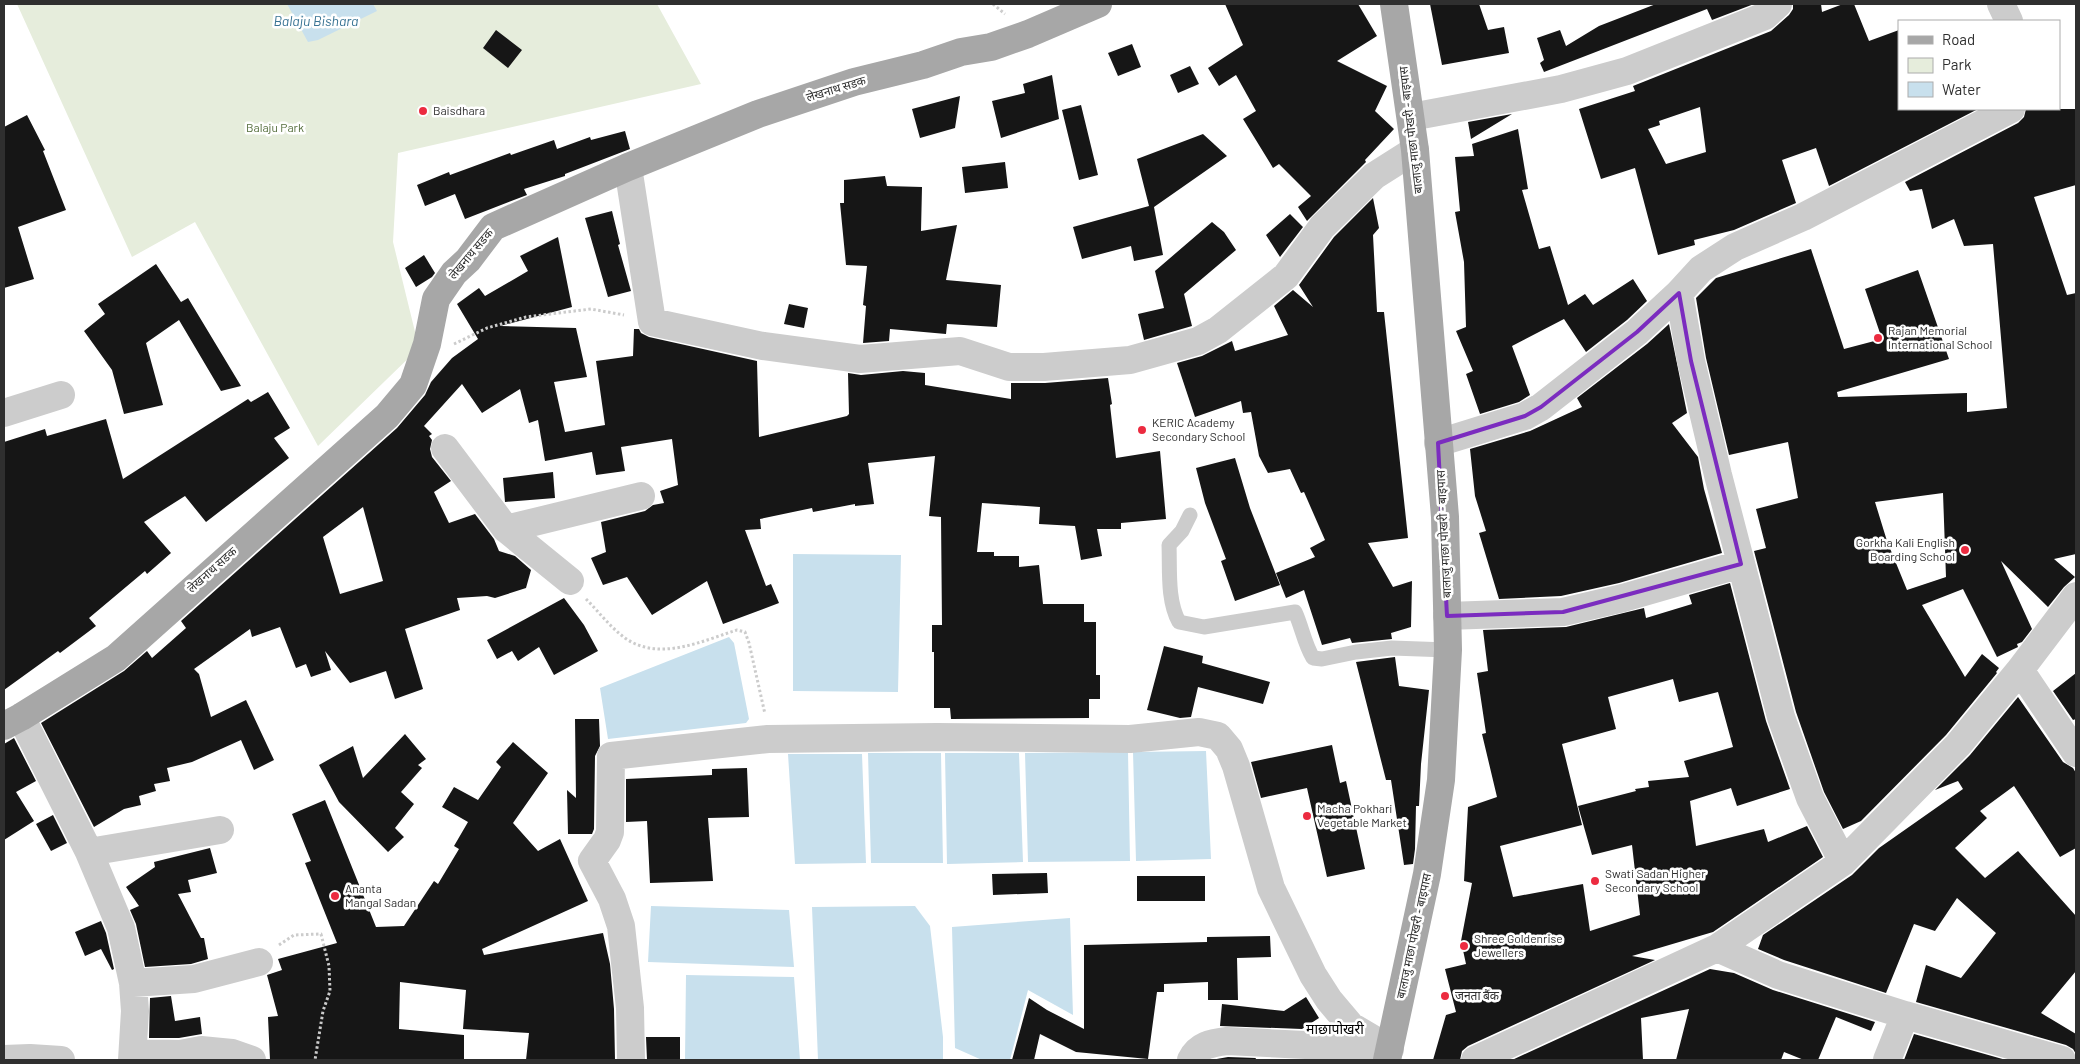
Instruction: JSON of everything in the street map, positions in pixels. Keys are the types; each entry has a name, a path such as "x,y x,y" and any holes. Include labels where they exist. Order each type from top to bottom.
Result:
{"main road":[{"name":"लेखनाथ सडक","path":"12,721 116,658 217,565 387,416 413,385 427,344 436,299 454,273 468,260 493,227 628,167 758,114 854,82 961,52 991,47 1028,34 1098,4"},
{"name":"बालाजु माछा पोखरी - बाइपास","path":"1389,1054 1427,874 1438,799 1446,718 1448,650 1445,517 1415,150 1394,4"}],"street":[{"path":"1411,117 1561,88 1627,71 1764,16 1778,4"},
{"path":"2001,4 2009,20"},
{"path":"1438,443 1524,416 1542,407 1636,332 1679,293 1701,269 1735,247 1803,217 2009,110"},
{"path":"628,167 652,320 669,326 763,346 860,359 960,351 1009,367 1044,367 1130,360 1198,340 1218,330 1286,276 1322,227 1374,176 1415,150"},
{"path":"1679,293 1691,361 1781,716 1810,798 1843,862"},
{"path":"4,412 61,395"},
{"path":"445,448 506,529 570,581"},
{"path":"506,529 641,496"},
{"path":"1448,616 1563,612 1623,598 1741,564"},
{"path":"1475,1060 1717,948 1843,862 1958,745 2020,670 2076,596"},
{"path":"2020,670 2076,753"},
{"path":"12,721 90,852 121,928 133,983 135,1011 132,1057 180,1054 201,1050 232,1054 252,1060"},
{"path":"631,1060 630,1008 621,926 612,900 592,861 608,840 610,832 611,756 768,739 937,737 1130,739 1199,732 1218,736 1229,749 1236,766 1271,888 1313,975 1329,1000 1351,1026 1389,1054"},
{"path":"90,852 220,830"},
{"path":"1717,948 1778,975 1905,1015 2062,1060"},
{"path":"133,983 194,979 259,962"},
{"path":"1887,1060 1905,1015"},
{"path":"1191,1060 1195,1050 1209,1043 1227,1041 1389,1054"},
{"path":"4,1060 30,1058 61,1060"}],"lane":[{"path":"1190,515 1182,531 1169,545 1171,591 1178,622 1204,627 1295,612 1302,627 1306,646 1313,658 1322,659 1356,652 1392,648 1448,650"}],"path":[{"path":"421,362 487,328 526,317 590,309 652,320"},
{"path":"570,581 606,621 626,638 641,646 654,649 678,649 737,630 744,632 749,643 768,730 768,739"},
{"path":"259,962 294,935 321,934 329,966 330,992 323,1010 315,1060"}],"highlighted area":[{"path":"1679,293 1691,361 1741,564 1563,612 1447,616 1438,443 1525,416 1541,407 1637,332"}],"green space":[{"name":"Balaju Park","path":"17,4 657,4 701,84 398,153 393,242 419,348 318,446 195,222 132,257"}],"water":[{"name":"Balaju Bishara","path":"287,4 373,4 377,11 318,40 308,42"},
{"path":"793,554 901,555 898,692 793,691"},
{"path":"729,637 734,643 749,719 746,723 608,739 600,688"},
{"path":"1206,751 1211,859 1136,861 1133,752"},
{"path":"1128,752 1130,861 1028,862 1025,753"},
{"path":"868,753 941,753 943,863 871,863"},
{"path":"945,753 1019,753 1023,862 947,864"},
{"path":"788,754 862,754 866,863 795,864"},
{"path":"651,906 789,910 794,967 648,962"},
{"path":"915,906 930,926 943,1037 943,1060 818,1060 812,907"},
{"path":"1070,918 1073,1015 1028,990 1010,1060 982,1060 955,1048 952,927"},
{"path":"686,975 794,977 800,1060 685,1060"}],"building":[{"path":"1225,4 1358,4 1377,36 1337,61 1387,86 1375,111 1394,129 1365,160 1366,162 1307,221 1298,207 1311,196 1279,164 1273,168 1243,119 1256,111 1236,75 1219,86 1208,68 1243,45"},
{"path":"1430,4 1479,4 1488,30 1504,27 1509,53 1442,65"},
{"path":"1656,4 1754,4 1712,20 1707,9 1544,72 1540,63 1544,60 1537,38 1560,30 1566,46 1599,26"},
{"path":"1793,4 1821,4 1822,12 1843,4 1854,4 1869,41 1898,30 1898,110 1976,110 1829,186 1816,148 1782,160 1796,203 1734,230 1694,240 1695,245 1658,255 1635,168 1601,179 1579,109 1635,91 1633,86 1771,31 1793,9","holes":["1700,107 1706,152 1666,164 1648,129 1660,125 1659,121"]},
{"path":"496,30 522,50 508,68 483,48"},
{"path":"1132,44 1141,67 1118,76 1108,53"},
{"path":"1190,66 1199,84 1178,93 1170,75"},
{"path":"1052,75 1059,119 1001,138 992,101 1025,93 1023,84"},
{"path":"960,96 955,128 920,138 912,109"},
{"path":"1081,105 1098,175 1079,180 1062,110"},
{"path":"2076,109 2076,185 2034,197 2067,295 2076,293 2076,554 2054,559 2075,577 2048,607 2001,561 2032,629 2022,642 2017,644 2018,647 1997,657 1963,589 1922,605 1965,677 1982,654 1999,668 1997,673 1946,735 1861,821 1843,829 1824,792 1796,712 1754,551 1766,548 1756,509 1798,498 1788,442 1729,455 1706,358 1696,298 1716,278 1811,249 1844,349 1882,339 1865,289 1918,270 1949,359 1837,392 1838,397 1967,393 1967,412 2007,408 1993,244 1964,246 1954,219 1932,229 1922,189 1910,191 1905,182 2018,123 2024,117 2026,110","holes":["1943,493 1946,577 1907,590 1887,541 1875,502"]},
{"path":"1512,114 1471,139 1468,122"},
{"path":"27,115 45,150 43,151 66,210 18,227 34,279 4,288 4,127"},
{"path":"1518,129 1528,189 1522,190 1539,249 1550,246 1568,305 1585,294 1593,305 1633,279 1647,301 1627,320 1586,352 1564,319 1512,346 1530,395 1519,402 1480,414 1466,374 1473,371 1456,331 1466,327 1464,262 1455,212 1460,211 1455,157 1474,156 1472,144"},
{"path":"625,131 630,149 565,174 565,176 524,189 527,195 465,219 455,194 425,206 417,185 449,172 450,175 510,153 511,155 554,140 557,149 590,137 591,140"},
{"path":"1203,134 1227,156 1154,207 1163,255 1134,261 1131,246 1082,259 1073,227 1149,206 1137,159"},
{"path":"1005,162 1008,188 965,193 962,167"},
{"path":"885,176 887,186 922,187 921,231 957,225 946,280 1001,285 997,327 947,324 946,334 890,329 889,341 863,343 866,306 863,305 867,266 846,265 840,203 844,203 844,180"},
{"path":"1373,198 1379,228 1373,235 1377,312 1384,312 1408,538 1368,543 1393,587 1412,581 1411,627 1391,633 1392,639 1352,643 1350,638 1322,645 1304,590 1286,598 1276,573 1315,557 1310,548 1325,540 1304,492 1301,493 1290,469 1268,473 1259,456 1251,412 1243,413 1241,401 1195,417 1177,363 1202,356 1232,341 1235,351 1288,335 1274,306 1293,290 1313,307 1299,285 1334,237"},
{"path":"612,211 620,244 618,245 631,291 608,297 585,218"},
{"path":"1290,214 1303,227 1280,257 1266,235"},
{"path":"1212,222 1224,232 1236,250 1184,294 1192,326 1144,340 1138,314 1164,308 1155,271"},
{"path":"558,237 572,307 500,326 576,328 587,377 554,382 565,432 605,425 596,361 633,356 634,329 639,329 641,333 649,337 757,361 759,437 847,416 849,414 848,373 861,375 903,371 925,373 925,385 1011,399 1011,383 1045,383 1108,378 1116,458 1160,451 1166,519 1121,523 1121,529 1097,529 1102,556 1081,560 1075,526 1039,524 1040,507 982,503 977,552 994,552 994,556 1019,556 1019,567 1039,565 1043,604 1084,604 1084,622 1096,622 1096,675 1100,675 1100,699 1089,699 1089,718 951,719 950,708 934,708 932,625 942,625 941,517 929,516 935,456 868,463 874,504 855,506 855,504 813,512 812,508 760,519 761,529 745,530 766,586 771,584 779,603 723,624 707,581 652,615 627,577 603,585 591,558 606,552 601,522 645,511 653,505 664,503 660,491 678,485 672,439 621,447 625,471 596,475 592,452 545,461 538,420 529,423 520,389 482,413 462,384 424,426 432,434 429,436 432,440 430,449 432,457 451,481 434,492 449,523 475,514 494,539 499,551 515,556 531,570 526,588 495,598 487,596 457,598 460,610 405,629 423,689 395,699 386,671 350,683 325,651 331,670 311,677 306,664 296,668 280,627 252,637 250,629 194,669 199,674 211,717 246,700 274,760 254,770 241,740 192,762 167,768 170,781 154,784 156,791 139,796 141,805 124,809 94,827 41,723 124,671 147,651 152,658 186,628 181,621 397,428 425,395 431,382 452,358 478,339 457,304 479,288 485,296 528,271 520,256","holes":["363,507 383,581 340,594 323,537"]},
{"path":"424,255 435,273 416,287 405,268"},
{"path":"156,264 181,302 188,298 241,386 221,391 179,320 146,343 163,405 124,414 112,370 84,331 105,314 98,304"},
{"path":"789,304 808,308 804,328 784,324"},
{"path":"1669,324 1687,413 1672,423 1698,457 1704,489 1722,553 1619,583 1561,596 1499,599 1479,533 1486,531 1475,496 1470,449 1530,431 1582,407 1577,398 1647,344"},
{"path":"268,392 290,428 274,438 289,458 206,522 185,496 144,522 171,553 147,574 145,571 89,618 96,626 60,653 58,651 4,690 4,442 45,429 47,436 106,419 123,479 248,399 251,402"},
{"path":"1235,458 1250,508 1280,585 1235,601 1221,561 1226,559 1205,503 1196,468"},
{"path":"553,472 555,498 505,502 503,478"},
{"path":"1730,583 1766,721 1790,789 1737,806 1731,788 1690,801 1696,846 1764,829 1768,842 1807,826 1823,857 1713,932 1632,956 1655,960 1468,1046 1462,1051 1460,1060 1433,1060 1446,1015 1456,1012 1445,969 1466,964 1461,941 1472,883 1464,881 1468,807 1497,797 1482,734 1486,733 1477,673 1488,671 1483,630 1566,627 1644,608 1646,618 1692,604 1689,595","holes":["1673,679 1679,702 1718,692 1733,747 1684,761 1689,777 1648,781 1649,787 1635,789 1636,791 1578,806 1592,855 1632,845 1640,915 1590,931 1583,884 1513,897 1500,846 1582,825 1562,744 1616,729 1608,697"]},
{"path":"564,598 584,625 598,651 554,675 539,647 518,661 512,651 497,659 487,640"},
{"path":"1164,646 1203,656 1202,663 1270,682 1263,704 1198,687 1191,717 1180,718 1147,710"},
{"path":"1395,657 1399,686 1429,690 1421,764 1419,806 1416,806 1413,864 1404,865 1391,780 1386,780 1356,662"},
{"path":"2076,673 2076,719 2073,720 2053,691"},
{"path":"2018,697 2063,762 2073,768 2076,773 2076,848 2060,857 2014,786 1980,811 1987,818 1955,848 1985,878 2018,851 2076,916 2076,971 2041,1013 2076,1034 2076,1054 2073,1049 2066,1045 1916,1002 1926,965 1961,978 1996,933 1957,898 1935,931 1914,924 1886,993 1784,960 1758,949 1763,935 1852,875 1879,848 1963,789 1958,781 1935,790 1970,755"},
{"path":"575,719 599,719 600,746 595,756 594,829 592,834 568,834 567,790 576,798"},
{"path":"405,734 426,759 418,765 422,768 401,792 414,804 395,828 404,837 388,852 339,802 319,765 353,746 363,778"},
{"path":"14,738 36,781 16,792 34,821 4,840 4,744"},
{"path":"513,742 548,773 513,823 538,851 560,839 588,901 482,949 484,955 603,933 610,964 614,1009 615,1060 526,1060 529,1033 463,1029 466,990 400,982 399,1029 464,1035 464,1060 270,1060 268,1017 278,1016 267,975 282,970 278,959 337,943 305,863 311,861 292,814 325,800 376,927 404,926 434,881 438,884 459,849 454,846 468,822 442,807 454,787 478,800 501,767 496,762"},
{"path":"1332,745 1340,783 1346,781 1365,869 1327,877 1307,788 1261,798 1251,762"},
{"path":"747,768 749,817 708,818 713,881 650,883 647,821 626,822 626,779 712,775 712,769"},
{"path":"53,815 67,843 51,851 36,824"},
{"path":"210,848 217,873 188,880 191,892 178,894 201,938 204,938 208,959 191,964 145,967 136,924 130,910 139,906 126,887 155,867 154,862"},
{"path":"1047,873 1048,893 993,895 992,874"},
{"path":"1137,876 1205,876 1205,901 1137,901"},
{"path":"101,921 106,933 114,969 112,970 101,949 85,956 75,932"},
{"path":"1270,936 1271,957 1237,958 1238,1000 1208,1000 1208,982 1164,984 1164,992 1157,992 1148,1059 1076,1052 1040,1034 1034,1060 1012,1060 1029,998 1047,1010 1084,1029 1084,945 1207,942 1207,937"},
{"path":"1710,969 1734,973 1773,990 1875,1022 1871,1031 1836,1017 1818,1060 1804,1060 1784,1052 1781,1060 1676,1060 1689,1009 1641,1018 1643,1060 1512,1060"},
{"path":"171,996 175,1021 200,1017 202,1034 179,1038 149,1038 150,998"},
{"path":"1306,997 1319,1018 1302,1029 1220,1026 1222,1004 1284,1011"},
{"path":"1914,1034 2006,1060 1904,1060"},
{"path":"646,1037 680,1037 680,1060 647,1060"},
{"path":"1228,1057 1256,1058 1255,1060 1211,1060"}],"place":[{"name":"Baisdhara","path":"423,111"},
{"name":"Rajan Memorial International School","path":"1878,338"},
{"name":"KERIC Academy Secondary School","path":"1142,430"},
{"name":"Gorkha Kali English Boarding School","path":"1965,550"},
{"name":"Macha Pokhari Vegetable Market","path":"1307,816"},
{"name":"Swati Sadan Higher Secondary School","path":"1595,881"},
{"name":"Ananta Mangal Sadan","path":"335,896"},
{"name":"Shree Goldenrise Jewellers","path":"1464,946"},
{"name":"जनता बैंक","path":"1445,996"}],"district":[{"name":"माछापोखरी","path":"1335,1029"}]}
